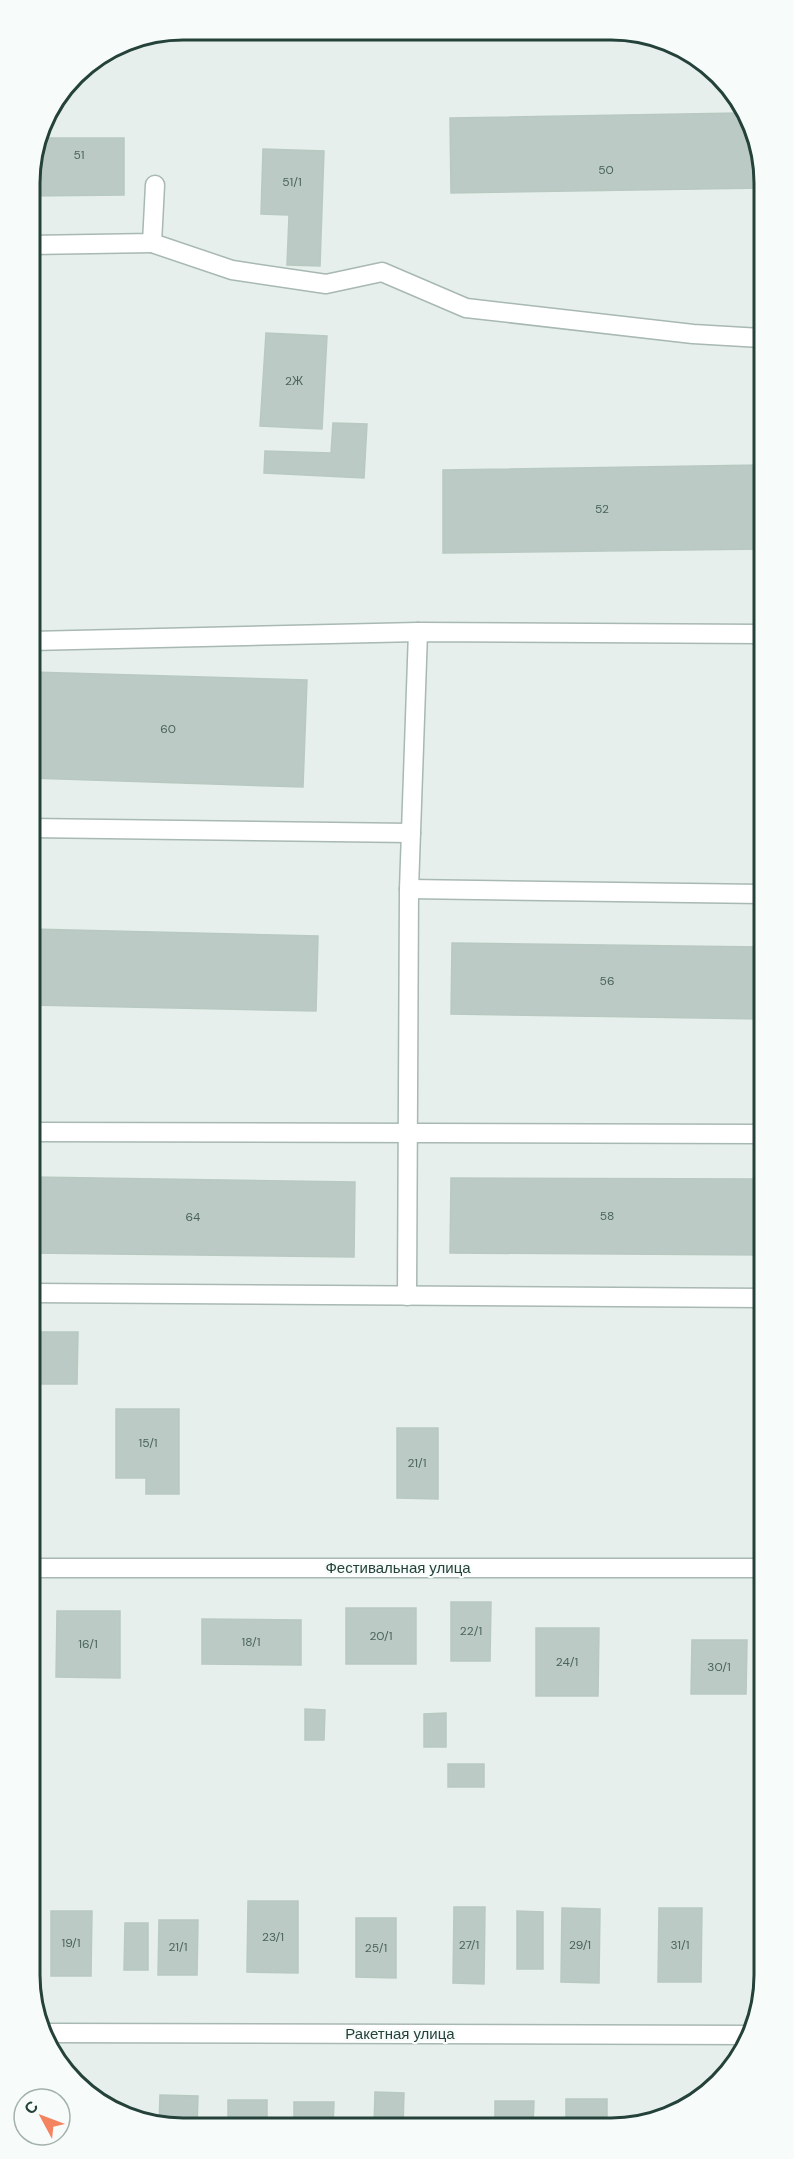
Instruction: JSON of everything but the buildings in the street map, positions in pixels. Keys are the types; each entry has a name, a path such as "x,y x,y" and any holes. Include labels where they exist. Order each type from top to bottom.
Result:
{"street":[{"path":"152,243 155,185"},
{"path":"41,245 152,243 232,270 326,284 382,272 466,308 693,334 754,338"},
{"path":"41,640 418,632 754,634"},
{"path":"407,1296 409,889 418,632"},
{"path":"41,828 411,833"},
{"path":"409,889 754,894"},
{"path":"40,1132 753,1134"},
{"path":"40,1293 753,1298"},
{"name":"Фестивальная улица","path":"40,1568 753,1568"},
{"name":"Ракетная улица","path":"53,2033 741,2035"}]}
